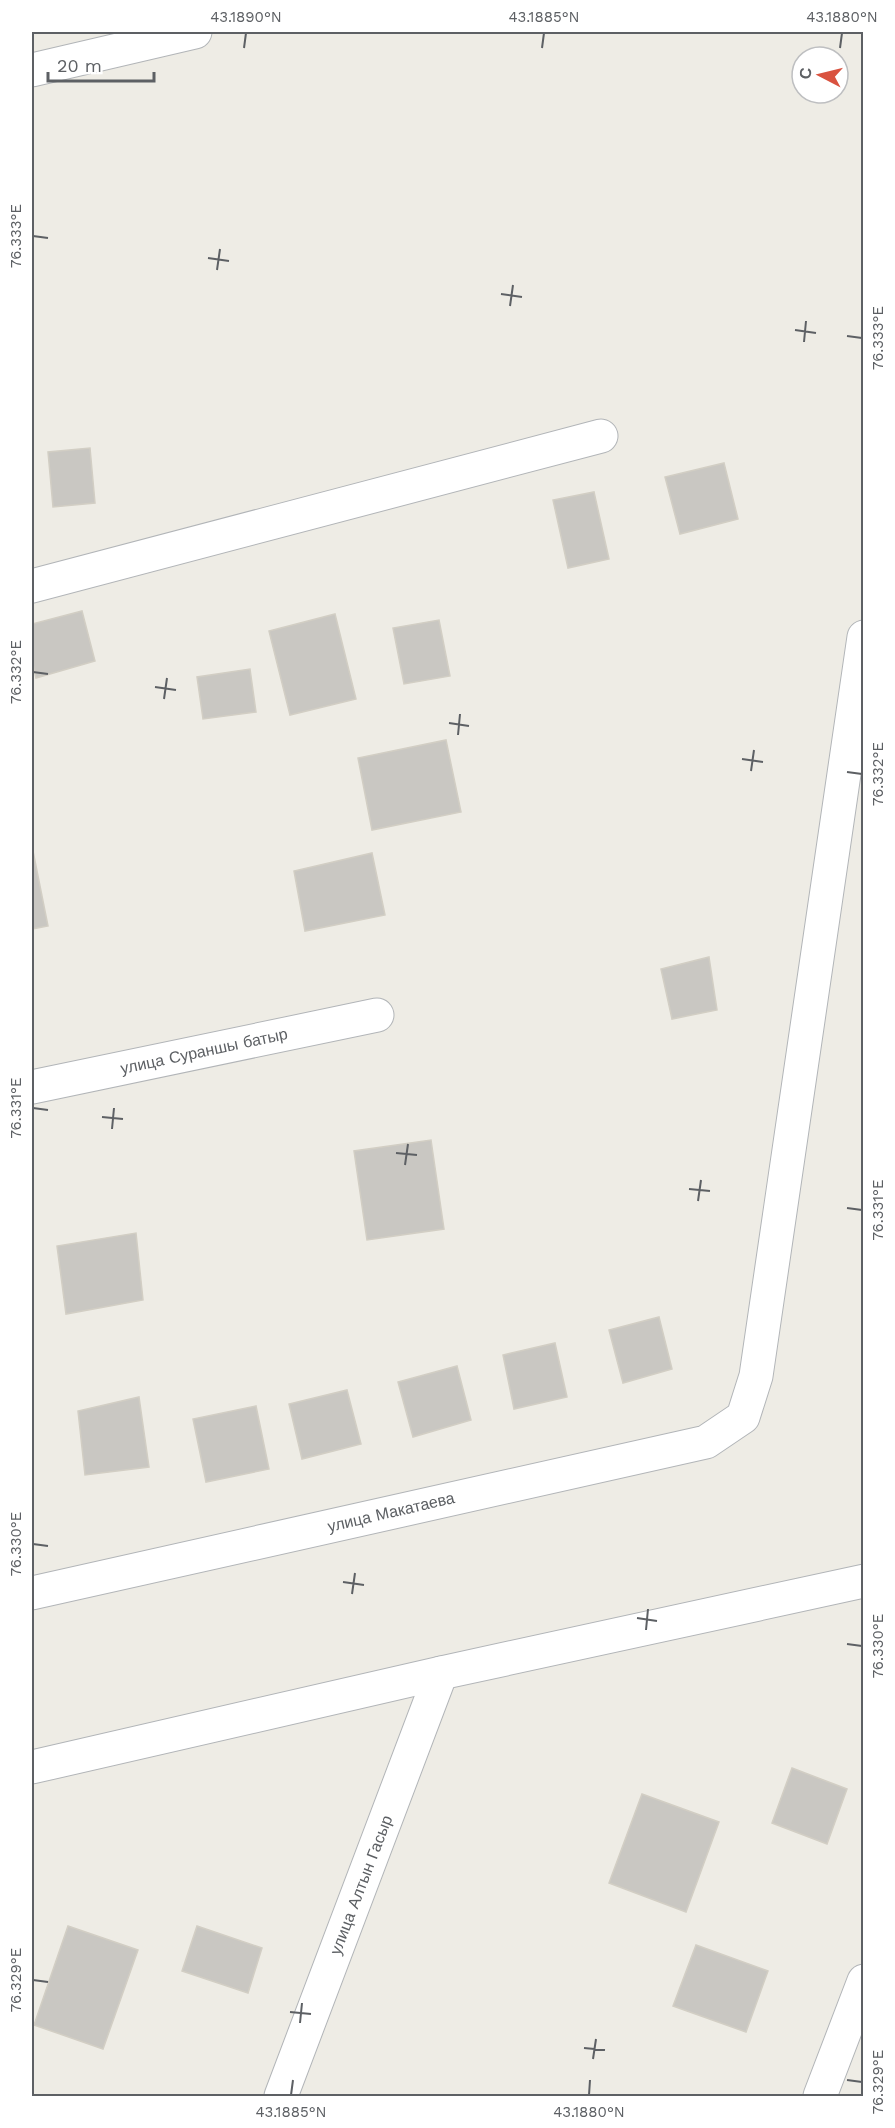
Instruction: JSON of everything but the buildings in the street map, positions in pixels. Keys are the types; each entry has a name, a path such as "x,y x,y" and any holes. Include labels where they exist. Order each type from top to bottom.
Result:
{"street":[{"path":"32,70 195,32"},
{"path":"32,586 601,436"},
{"name":"улица Макатаева","path":"32,1593 706,1442 743,1417 756,1376 864,638"},
{"name":"улица Сураншы батыр","path":"32,1087 377,1015"},
{"path":"32,1767 441,1673 864,1581"},
{"name":"улица Алтын Гасыр","path":"281,2097 441,1673"},
{"path":"820,2097 864,1981"}]}
